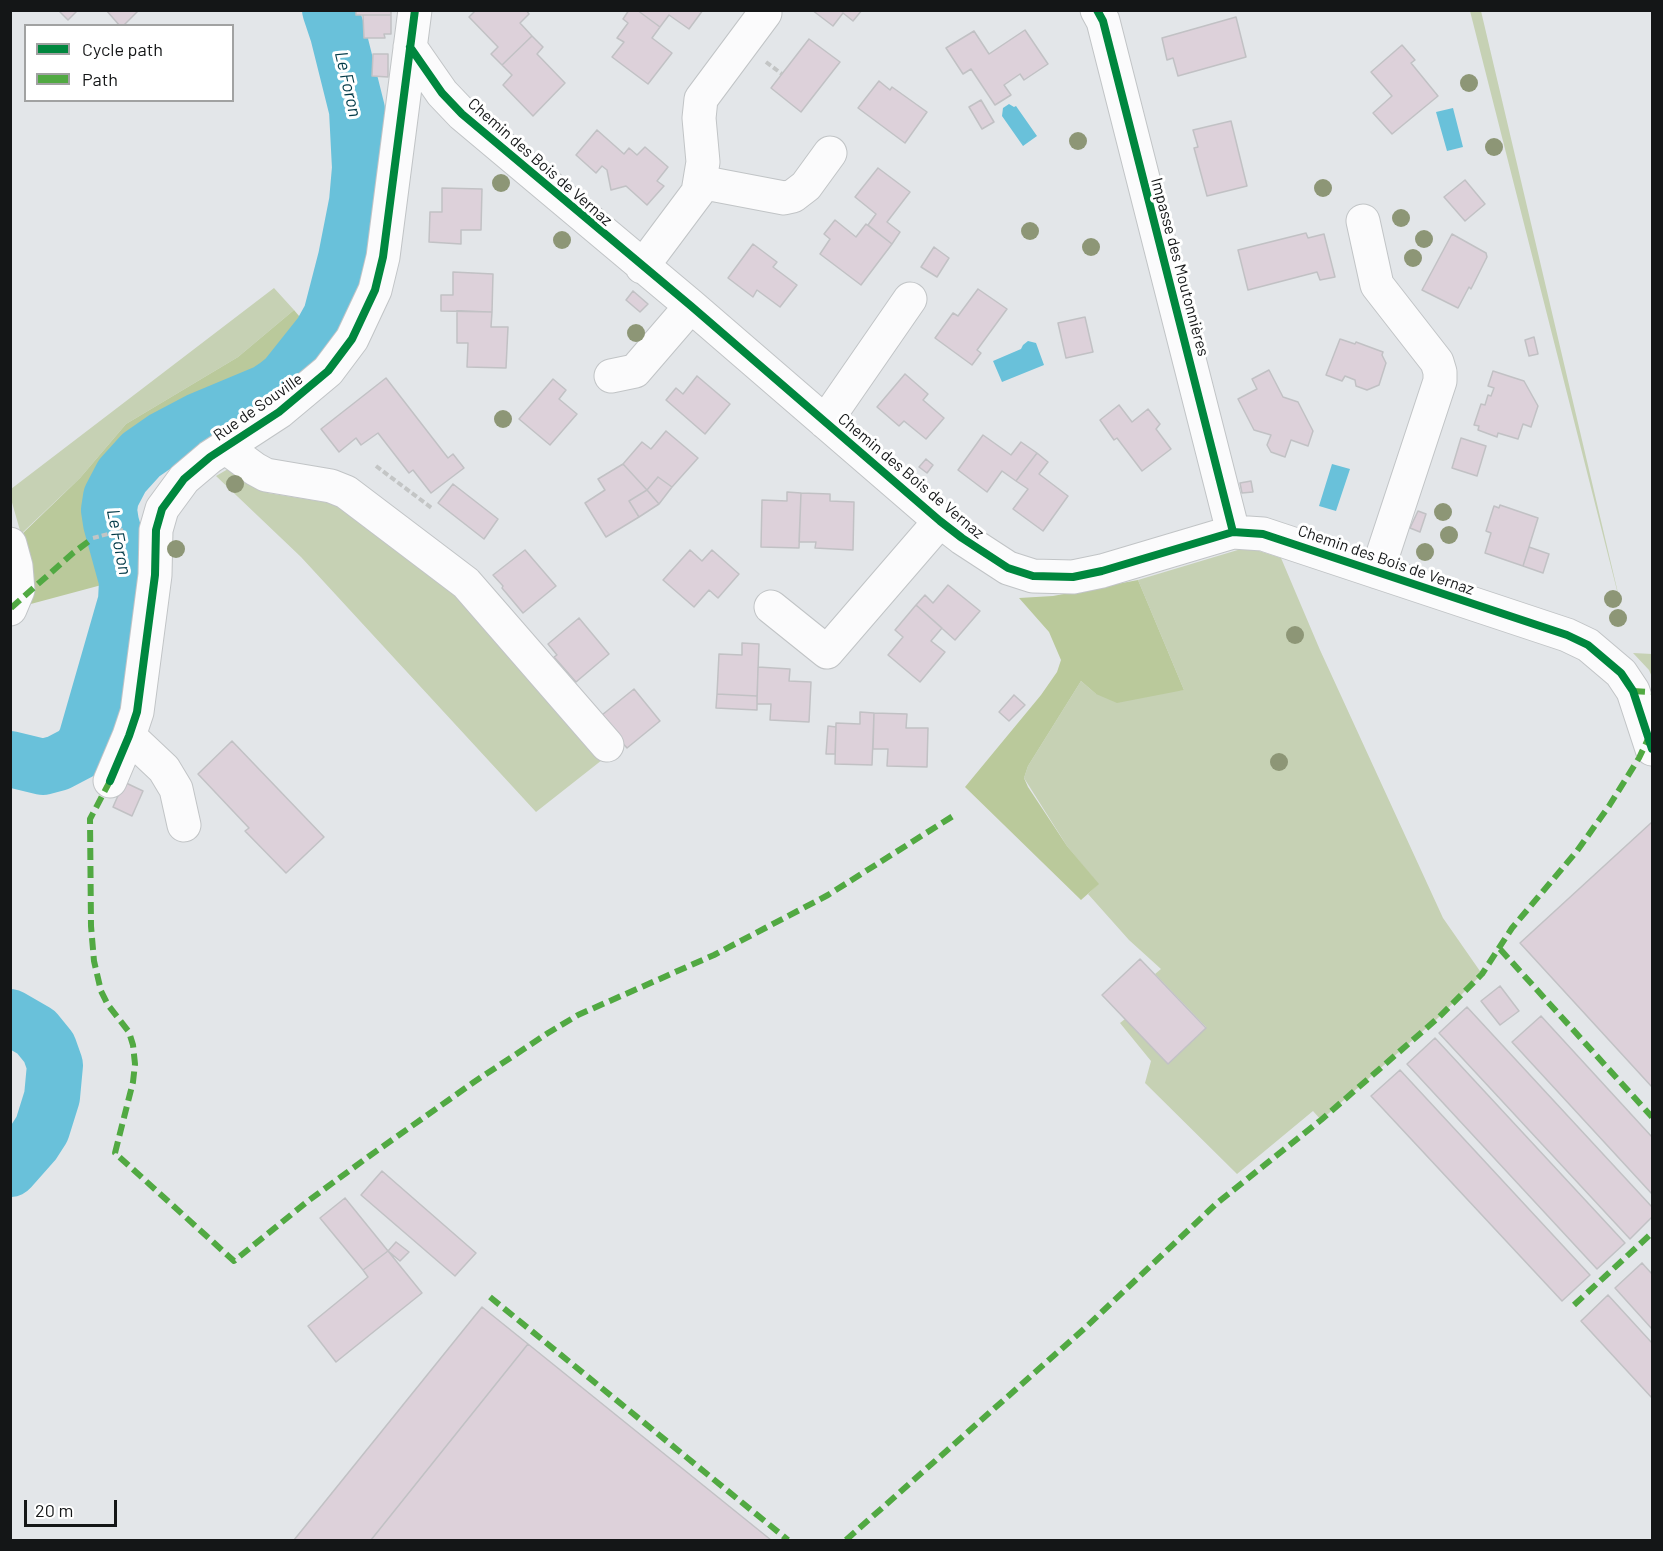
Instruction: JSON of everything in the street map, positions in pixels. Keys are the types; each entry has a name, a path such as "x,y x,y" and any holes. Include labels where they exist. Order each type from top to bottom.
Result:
{"street":[{"name":"Rue de Souville","path":"110,781 137,712 155,575 156,530 162,509 184,479 225,447 261,425 314,385 341,355 362,321 375,290 383,257 416,10"},
{"name":"Impasse des Moutonnières","path":"1097,10 1103,21 1233,532"},
{"path":"642,267 698,192 703,162 699,118 701,99 765,13"},
{"name":"Chemin des Bois de Vernaz","path":"410,47 442,93 462,114 691,306 940,521 970,544 1008,568 1033,576 1059,578 1102,571 1233,532 1263,534 1567,635 1588,645 1621,673 1633,691 1653,749"},
{"path":"700,182 784,198 793,196 806,186 830,153"},
{"path":"1364,221 1377,285 1437,362 1440,372 1440,381 1377,572"},
{"path":"825,422 910,299"},
{"path":"612,376 635,372 691,306"},
{"path":"225,447 255,470 267,475 331,486 346,492 466,583 607,745"},
{"path":"771,607 827,652 940,521"},
{"path":"10,544 16,566 18,590 10,609"},
{"path":"129,736 164,770 176,789 184,825"}],"path":[{"path":"376,466 433,509"},
{"path":"93,538 132,527"}],"green space":[{"path":"1470,11 1481,11 1622,610"},
{"path":"274,288 294,310 238,357 126,424 80,478 21,534 11,499 11,489"},
{"path":"294,310 310,329 266,381 149,428 122,452 101,480 95,504 101,566 109,583 27,605 21,535 80,478 126,424 238,357"},
{"path":"228,469 251,485 268,493 336,504 456,594 602,760 536,812 301,557 216,476"},
{"path":"1241,549 1256,550 1281,558 1320,650 1443,918 1482,974 1438,1018 1321,1120 1313,1111 1237,1174 1145,1083 1151,1061 1120,1023 1125,1019 1168,1064 1206,1027 1155,974 1161,969 1129,940 1088,894 1098,884 1067,846 1024,778 1028,766 1081,681 1096,694 1184,690 1138,580"},
{"path":"1138,580 1184,690 1117,703 1096,694 1081,681 1028,766 1024,778 1067,846 1099,884 1081,900 965,787 1041,695 1057,672 1061,660 1049,632 1019,598 1053,596"},
{"path":"1633,653 1652,654 1652,677 1649,670"}],"water":[{"path":"1009,104 1016,106 1037,136 1023,146 1002,116 1003,108"},
{"path":"1453,108 1463,147 1447,151 1436,112"},
{"path":"1028,341 1036,343 1044,365 1002,382 993,361 1021,349"},
{"path":"1332,464 1350,469 1336,511 1319,506"}],"building":[{"path":"58,10 78,10 68,20"},
{"path":"106,10 139,10 125,24 118,24"},
{"path":"356,10 391,10 391,15 356,15"},
{"path":"476,10 526,10 529,14 520,23 532,36 502,65 491,54 498,47 469,17"},
{"path":"629,10 637,10 660,27 652,38 672,53 648,84 612,57 624,42 617,38 628,23 623,19"},
{"path":"637,10 703,10 689,29 669,15 660,27"},
{"path":"812,10 862,10 853,21 843,13 833,26"},
{"path":"363,15 391,15 391,34 384,34 385,38 364,38"},
{"path":"1236,17 1246,57 1178,76 1173,58 1167,60 1162,38"},
{"path":"1025,30 1048,64 1024,80 1020,74 1004,85 1011,95 995,105 971,69 963,74 946,48 974,31 989,54"},
{"path":"532,36 543,47 537,54 565,83 533,116 503,85 512,75 502,65"},
{"path":"809,39 840,62 801,112 771,88"},
{"path":"1402,45 1415,60 1411,63 1438,96 1392,134 1373,113 1392,96 1371,72"},
{"path":"373,54 388,54 388,77 372,76"},
{"path":"879,81 890,90 892,87 927,112 905,143 858,108"},
{"path":"981,100 994,122 982,129 969,107"},
{"path":"1231,121 1247,186 1207,196 1194,148 1198,147 1193,130"},
{"path":"597,130 624,154 629,148 637,155 645,147 668,167 657,181 664,186 647,205 626,186 611,190 607,170 602,166 596,173 576,155"},
{"path":"878,168 910,192 887,222 900,232 892,244 868,225 876,214 855,197"},
{"path":"1465,180 1485,204 1465,221 1444,197"},
{"path":"442,188 482,189 481,230 461,230 461,244 429,242 430,212 442,212"},
{"path":"835,220 856,237 866,224 892,244 861,285 820,254 830,239 824,234"},
{"path":"1306,233 1308,238 1324,234 1335,277 1320,280 1317,272 1248,290 1238,250"},
{"path":"1452,234 1486,253 1487,257 1471,289 1469,287 1458,308 1422,290"},
{"path":"753,244 777,262 773,267 797,285 780,307 757,290 753,297 728,278"},
{"path":"934,247 949,258 937,277 921,267"},
{"path":"453,272 493,274 492,312 441,311 441,295 453,295"},
{"path":"978,289 1007,309 977,350 981,353 972,365 935,338 953,313 958,316"},
{"path":"633,291 648,304 640,312 626,300"},
{"path":"457,311 492,312 491,327 508,327 506,368 467,367 468,343 457,343"},
{"path":"1085,317 1093,352 1066,358 1058,323"},
{"path":"1534,337 1538,354 1529,356 1525,340"},
{"path":"1340,339 1383,352 1386,363 1379,385 1367,390 1356,386 1355,380 1345,376 1342,381 1326,375"},
{"path":"1269,370 1283,397 1298,402 1313,431 1308,446 1291,440 1285,457 1271,452 1267,445 1271,435 1254,430 1238,399 1257,389 1252,379"},
{"path":"1493,371 1524,381 1538,406 1531,427 1523,424 1518,439 1498,433 1497,437 1478,430 1479,426 1474,425 1481,404 1485,405 1488,395 1491,396 1494,388 1488,386"},
{"path":"905,374 928,394 923,400 944,418 926,439 904,421 899,426 877,407"},
{"path":"697,376 730,404 705,434 666,400 676,388 683,394"},
{"path":"386,378 448,458 453,454 464,468 431,493 413,470 409,473 378,433 361,445 356,438 339,452 321,429"},
{"path":"553,379 566,390 559,399 577,414 550,445 519,419"},
{"path":"1119,405 1132,422 1148,409 1160,424 1156,429 1171,449 1142,471 1117,438 1114,440 1100,420"},
{"path":"666,431 698,458 672,487 658,477 647,490 623,464 642,442 651,449"},
{"path":"983,435 1011,455 1021,442 1037,453 1016,481 1002,471 987,492 958,470"},
{"path":"1461,438 1486,446 1477,476 1452,468"},
{"path":"1037,453 1048,462 1039,474 1068,496 1043,531 1013,509 1028,489 1016,481"},
{"path":"926,459 933,465 927,473 919,467"},
{"path":"623,464 647,490 629,501 639,517 606,537 585,503 605,490 598,479"},
{"path":"658,477 672,487 659,504 647,490"},
{"path":"1251,481 1253,492 1242,493 1240,483"},
{"path":"453,484 498,519 484,539 438,503"},
{"path":"647,490 659,504 639,517 629,501"},
{"path":"787,492 801,493 799,548 761,547 762,500 787,501"},
{"path":"801,493 830,494 830,501 854,502 853,550 815,548 816,542 799,542"},
{"path":"1500,505 1538,518 1523,566 1485,553 1491,533 1486,531 1494,506 1499,508"},
{"path":"1418,511 1426,514 1420,532 1410,528"},
{"path":"1529,547 1549,554 1543,573 1523,566"},
{"path":"525,550 556,586 523,613 493,575"},
{"path":"690,550 702,561 712,550 739,574 718,598 709,590 694,607 663,580"},
{"path":"948,585 980,611 955,640 916,605 925,595 933,603"},
{"path":"916,605 942,628 931,641 945,652 920,682 888,655 903,637 895,630"},
{"path":"579,618 609,654 576,682 554,657 557,655 548,644"},
{"path":"742,643 759,644 757,696 717,694 719,654 742,655"},
{"path":"758,667 790,669 789,681 811,682 809,722 770,720 771,704 757,704"},
{"path":"634,689 660,721 627,748 609,728 602,715"},
{"path":"717,694 757,696 757,710 716,708"},
{"path":"1014,695 1025,705 1009,721 999,712"},
{"path":"860,712 874,713 872,765 835,764 836,723 860,724"},
{"path":"874,713 907,714 906,728 928,728 927,767 887,766 888,749 873,749"},
{"path":"828,726 836,727 835,754 826,754"},
{"path":"232,741 324,837 286,873 245,831 249,828 198,774"},
{"path":"124,782 143,791 132,816 113,807"},
{"path":"1652,822 1652,1087 1520,943"},
{"path":"1140,959 1206,1028 1168,1064 1102,995"},
{"path":"1500,986 1519,1011 1500,1025 1481,1001"},
{"path":"1467,1007 1652,1207 1652,1217 1630,1239 1439,1033"},
{"path":"1541,1016 1652,1137 1652,1194 1512,1042"},
{"path":"1435,1038 1625,1243 1597,1269 1407,1064"},
{"path":"1400,1070 1590,1275 1562,1301 1371,1096"},
{"path":"382,1171 476,1253 455,1276 361,1195"},
{"path":"345,1198 388,1251 363,1270 320,1218"},
{"path":"396,1242 409,1252 400,1261 388,1251"},
{"path":"388,1251 422,1293 336,1362 308,1326 368,1277 363,1270"},
{"path":"1642,1263 1652,1274 1652,1329 1615,1288"},
{"path":"1608,1295 1652,1343 1652,1398 1581,1321"},
{"path":"482,1307 528,1344 371,1540 294,1540"},
{"path":"528,1344 771,1540 371,1540"}],"waterway":[{"name":"Le Foron","path":"10,759 43,767 58,763 79,752 86,740 126,601 127,581 109,510 111,497 122,476 141,455 164,439 276,386 286,378 321,334 331,316 357,202 360,168 357,110 330,10"},
{"name":"Le Foron","path":"10,1017 36,1032 49,1048 55,1065 52,1097 42,1129 10,1169"}],"marked path":[{"path":"11,608 93,538"},
{"path":"1633,691 1652,692"},
{"path":"846,1540 1085,1328 1217,1203 1321,1120 1438,1018 1482,974 1512,928 1577,851 1609,806 1648,739"},
{"path":"110,781 90,819 91,926 94,961 101,991 108,1005 129,1032 135,1064 133,1082 115,1153 234,1261 308,1201 368,1157 548,1033 578,1015 714,955 828,895 953,816"},
{"path":"1500,949 1652,1117"},
{"path":"1574,1305 1652,1233"},
{"path":"490,1297 788,1540"}],"cycle path":[{"path":"110,781 137,712 155,575 156,530 162,509 184,479 210,457 279,412 328,371 352,339 375,290 383,257 415,10"},
{"path":"1097,10 1103,21 1233,532"},
{"path":"410,47 442,93 462,114 691,306 940,521 1008,568 1033,576 1073,577 1102,571 1233,532 1263,534 1567,635 1588,645 1621,673 1633,691 1652,749"}]}
